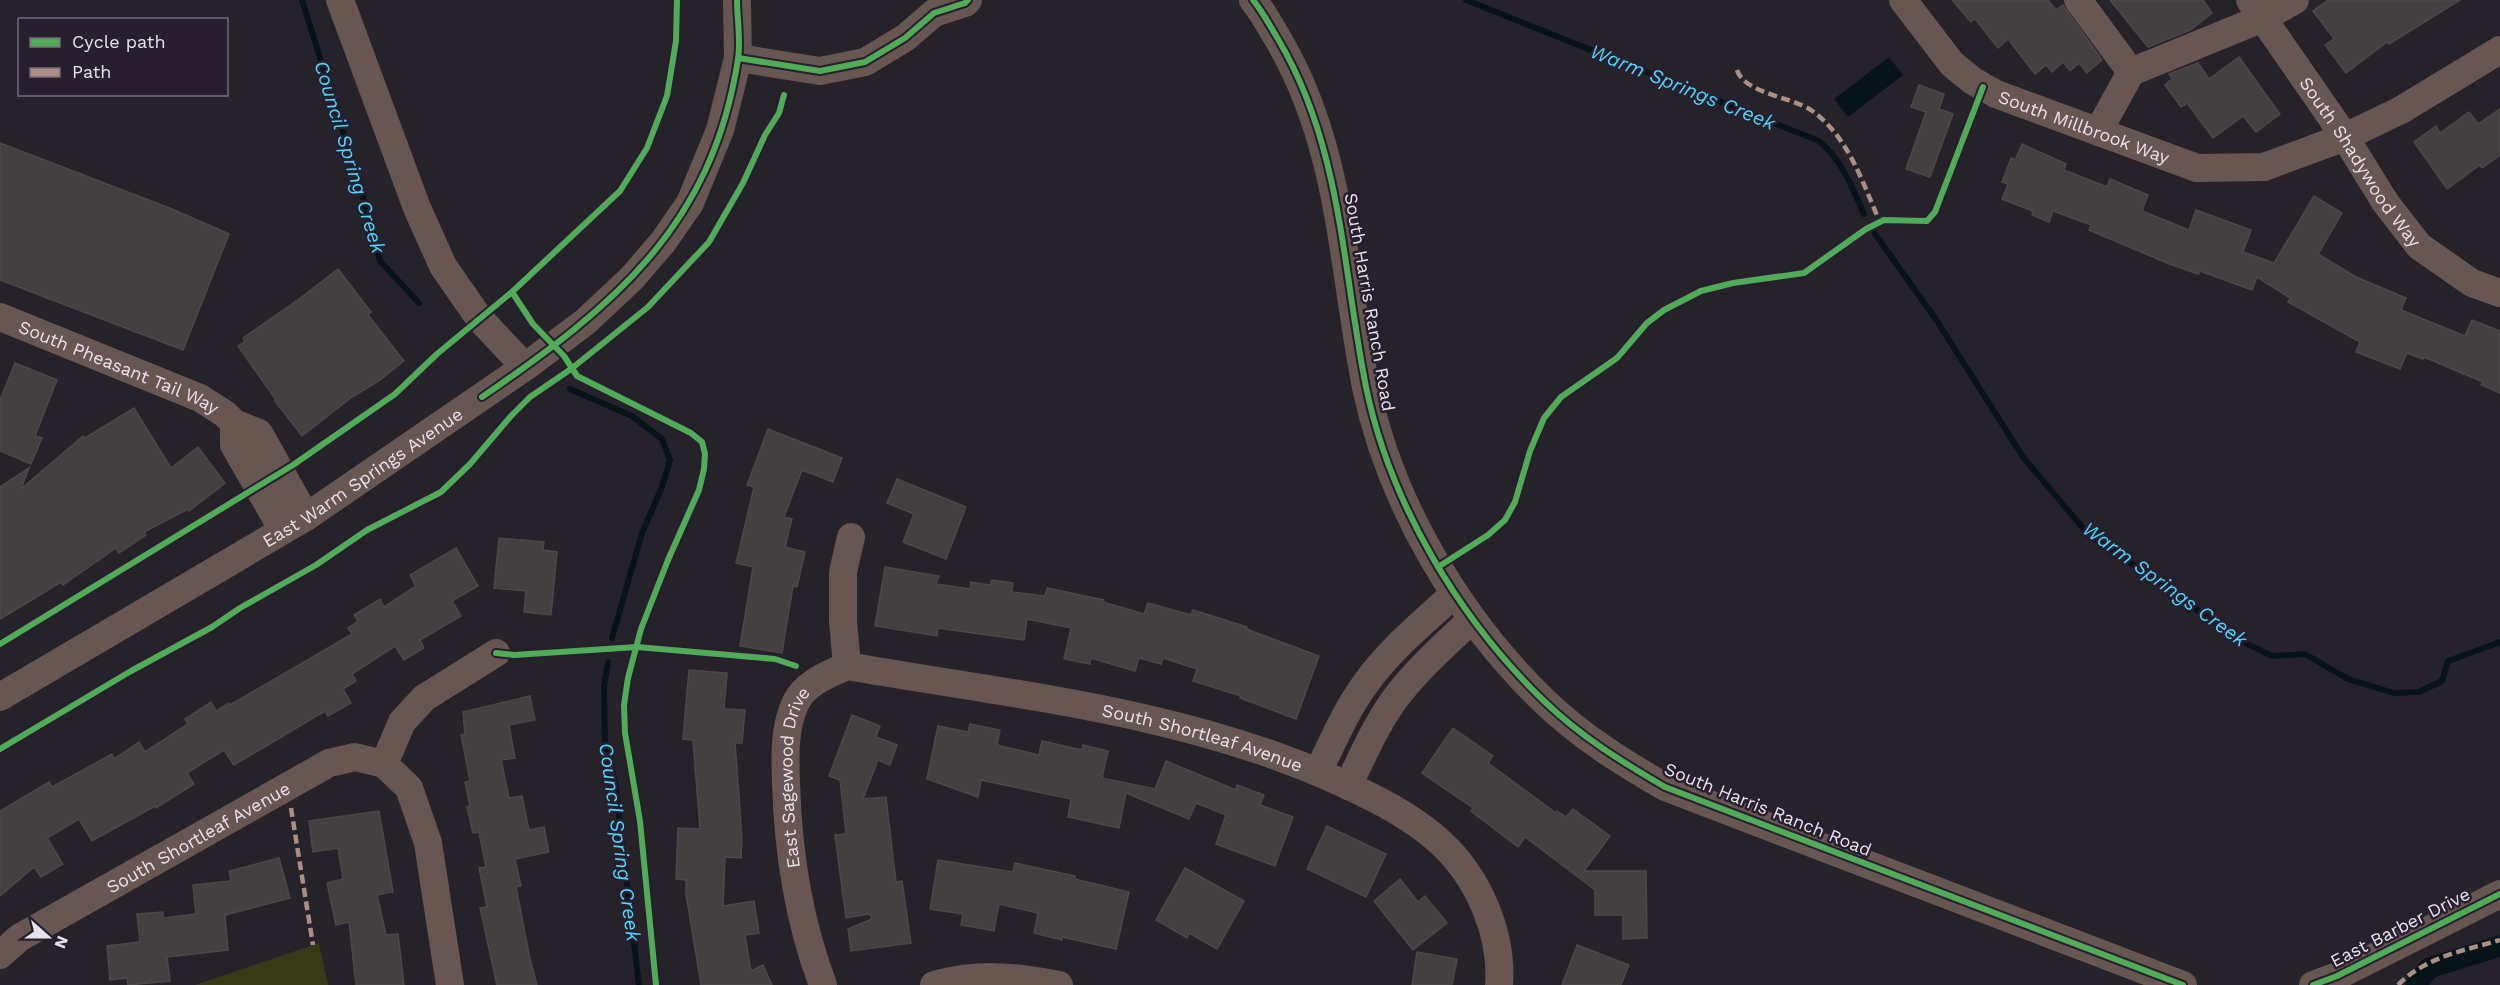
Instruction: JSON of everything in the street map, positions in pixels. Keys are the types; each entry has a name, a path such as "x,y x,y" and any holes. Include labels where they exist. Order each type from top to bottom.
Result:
{"street":[{"path":"340,0 417,208 443,266 479,318 525,367"},
{"name":"East Warm Springs Avenue","path":"0,697 295,523 525,367 585,322 631,279 690,203 717,140 738,58 737,0"},
{"path":"738,58 820,71 865,62 905,38 937,7 965,3 968,0"},
{"name":"South Harris Ranch Road","path":"1253,0 1295,67 1318,126 1334,183 1366,388 1385,456 1406,507 1471,620 1544,701 1622,762 1665,787 2183,985"},
{"name":"South Millbrook Way","path":"1903,0 1952,64 1973,81 1996,94 2197,168 2264,167 2345,137"},
{"path":"2078,0 2131,72"},
{"path":"2098,132 2131,72 2256,9 2295,0"},
{"name":"South Shadywood Way","path":"2256,9 2345,137 2385,202 2420,246 2472,283 2500,293"},
{"path":"2345,137 2401,110 2500,50"},
{"name":"South Pheasant Tail Way","path":"0,317 118,363 200,399 225,414 234,423 259,433 295,523"},
{"path":"847,666 843,621 843,572 851,537"},
{"path":"1318,772 1343,719 1367,681 1387,657 1454,594"},
{"path":"1348,786 1368,744 1395,699 1416,674 1471,620"},
{"path":"450,985 435,879 425,832 409,788 384,764 402,722 424,698 496,653"},
{"name":"South Shortleaf Avenue","path":"847,666 1102,708 1243,745 1318,772 1348,786 1422,827 1442,844 1471,880 1484,904 1492,926 1498,952 1499,985"},
{"name":"East Sagewood Drive","path":"823,985 804,927 790,858 785,766 788,722 797,700 819,679 847,666"},
{"name":"South Shortleaf Avenue","path":"9,946 329,763 355,757 384,764"},
{"name":"East Barber Drive","path":"2313,985 2337,976 2500,894"},
{"path":"934,985 961,978 1004,976 1059,985"}],"green space":[{"path":"319,943 328,985 195,985 313,945"}],"shaded area":[{"path":"1889,57 1903,75 1848,117 1834,99"}],"building":[{"path":"1952,0 2048,0 2056,10 2063,5 2102,60 2087,73 2079,63 2070,71 2063,62 2052,72 2046,65 2035,74 2008,39 1998,48 1975,19 1971,22"},
{"path":"2110,0 2203,0 2212,13 2190,30 2148,47"},
{"path":"2328,0 2460,0 2389,44 2387,42 2346,73 2325,45 2334,39 2313,11"},
{"path":"2239,57 2280,114 2256,132 2243,116 2213,138 2187,103 2181,107 2165,85 2172,79 2169,74 2198,63 2209,79"},
{"path":"1919,85 1944,94 1939,109 1953,114 1930,177 1906,169 1926,112 1911,107"},
{"path":"2500,109 2500,155 2482,168 2480,165 2447,189 2414,142 2436,126 2440,133 2469,112 2478,124"},
{"path":"0,143 172,209 229,234 183,350 0,280"},
{"path":"2022,144 2066,164 2064,170 2107,187 2110,179 2148,195 2142,211 2189,230 2196,210 2251,230 2243,252 2274,263 2314,196 2342,213 2318,254 2356,277 2406,298 2401,310 2465,336 2472,320 2500,331 2500,393 2481,385 2483,382 2424,357 2423,359 2407,353 2400,369 2356,352 2360,342 2288,302 2290,298 2257,277 2252,290 2200,271 2198,274 2167,263 2089,230 2091,225 2053,211 2049,222 2032,215 2033,211 2002,199 2008,184 2002,182 2011,158 2015,160"},
{"path":"338,269 371,312 368,315 404,361 379,381 352,397 302,436 238,346 245,341 243,338"},
{"path":"15,363 57,380 35,436 42,438 31,464 0,451 0,400"},
{"path":"134,408 171,468 198,447 225,483 189,511 188,509 144,532 146,535 119,553 116,548 63,585 61,582 0,619 0,487 29,468 21,489 83,436 85,438"},
{"path":"768,429 842,458 833,482 802,470 784,517 792,519 785,547 805,552 797,587 793,586 782,653 740,646 753,567 736,563 754,487 747,485"},
{"path":"897,479 966,507 946,559 903,542 914,514 887,503"},
{"path":"499,538 544,542 543,550 557,552 551,615 524,612 526,591 494,588"},
{"path":"456,548 478,586 452,601 461,616 420,640 424,648 404,660 395,646 352,674 356,681 343,689 351,703 328,716 325,711 234,765 224,750 187,773 194,784 156,808 155,806 92,841 79,819 47,838 63,864 41,877 34,867 0,896 0,811 49,782 52,787 112,754 114,759 139,742 145,752 188,724 185,719 211,702 216,711 229,703 230,705 352,634 348,628 358,621 354,615 380,599 384,607 416,586 410,575"},
{"path":"885,567 939,576 936,584 970,589 971,582 990,585 992,580 1013,583 1012,592 1045,596 1047,588 1104,600 1103,602 1144,614 1148,603 1191,615 1193,610 1247,627 1246,629 1319,656 1296,719 1240,698 1241,696 1193,681 1197,669 1163,658 1161,664 1139,658 1135,671 1091,658 1090,664 1064,659 1071,628 1027,619 1024,640 938,628 937,636 875,626"},
{"path":"689,670 727,673 724,709 745,710 742,743 735,743 742,837 741,858 725,857 723,906 754,901 759,933 745,935 751,971 763,965 772,985 701,985 686,894 686,880 676,879 678,828 700,829 693,740 683,739"},
{"path":"530,696 535,720 509,725 515,758 501,760 509,798 522,796 529,830 544,827 549,852 515,859 521,886 516,887 537,985 497,985 480,908 487,907 479,868 486,867 479,832 473,833 467,807 470,806 465,782 470,781 461,735 465,734 463,712"},
{"path":"852,715 880,726 876,737 897,745 890,765 878,760 863,799 886,797 896,882 902,881 911,943 851,951 848,929 872,919 870,914 846,918 835,835 846,834 840,780 829,776"},
{"path":"970,724 1000,730 997,745 1039,755 1042,741 1082,750 1083,745 1108,751 1102,778 1155,789 1166,761 1236,790 1237,785 1264,795 1260,805 1293,817 1275,866 1216,844 1226,815 1196,803 1189,819 1126,793 1119,828 1068,817 1071,799 981,780 978,797 927,779 938,726 968,732"},
{"path":"1453,728 1493,756 1488,763 1556,813 1557,811 1566,817 1573,809 1610,836 1584,871 1646,871 1647,938 1623,939 1623,915 1595,915 1595,890 1525,837 1518,847 1471,811 1473,808 1422,773"},
{"path":"379,811 393,892 377,895 386,935 398,934 404,985 356,985 349,922 336,925 327,883 343,879 338,848 313,852 309,821"},
{"path":"1327,826 1386,854 1366,897 1307,869"},
{"path":"279,858 290,898 225,915 228,950 167,957 170,981 128,985 127,978 110,980 107,946 140,942 137,914 163,912 163,918 196,914 193,885 231,881 229,871"},
{"path":"938,860 1013,872 1015,863 1075,876 1075,879 1129,892 1116,949 1034,933 1038,913 999,904 994,931 961,925 963,914 930,909"},
{"path":"1185,868 1244,901 1217,949 1189,933 1187,938 1156,920"},
{"path":"1400,879 1418,902 1425,896 1447,923 1413,950 1374,901"},
{"path":"1577,945 1629,965 1621,985 1562,985"},
{"path":"1417,952 1457,959 1452,985 1412,985"}],"waterway":[{"name":"Council Spring Creek","path":"302,0 361,189 380,261 419,303"},
{"name":"Warm Springs Creek","path":"1466,0 1819,141 1840,165 1864,214"},
{"name":"Warm Springs Creek","path":"1875,234 1937,321 2023,457 2088,534 2175,593 2233,637 2272,656 2305,654 2348,679 2394,693 2419,692 2442,681 2448,661 2500,642"},
{"name":"Council Spring Creek","path":"570,389 632,416 662,439 670,460 662,487 642,533 612,638"},
{"name":"Council Spring Creek","path":"608,662 604,686 605,745 615,782 639,985"},
{"path":"2416,985 2429,968 2500,946"}],"marked path":[{"path":"1737,70 1741,78 1749,84 1769,94 1802,105 1824,121 1835,133 1853,161 1880,222"},
{"path":"291,808 313,945"},
{"path":"2398,985 2409,975 2433,961 2500,940"}],"cycle path":[{"path":"0,644 293,465 395,394 437,354 512,292 620,191 647,148 667,96 676,41 677,0"},
{"path":"482,397 530,364 614,295 649,257 680,216 705,170 725,118 739,52 737,0"},
{"path":"738,58 820,71 865,62 905,38 934,13 968,0"},
{"path":"1253,0 1278,39 1299,80 1328,165 1366,387 1377,430 1392,473 1410,516 1432,557 1484,634 1513,669 1572,726 1617,758 1665,787 2183,985"},
{"path":"1438,567 1488,535 1505,520 1515,502 1530,451 1544,418 1561,397 1617,358 1647,323 1664,310 1701,291 1733,283 1804,273 1866,229 1884,220 1927,221 1935,212 1983,87"},
{"path":"0,749 316,565 367,530 441,492 470,464 530,397 571,369 648,307 709,242 743,183 765,135 779,113 784,95"},
{"path":"512,292 533,324 564,356 577,376 691,433 702,442 705,454 699,490 641,629 628,678 624,705 625,733 640,821 656,985"},
{"path":"496,653 514,655 637,647 775,659 796,666"},
{"path":"2313,985 2337,976 2500,894"}]}
